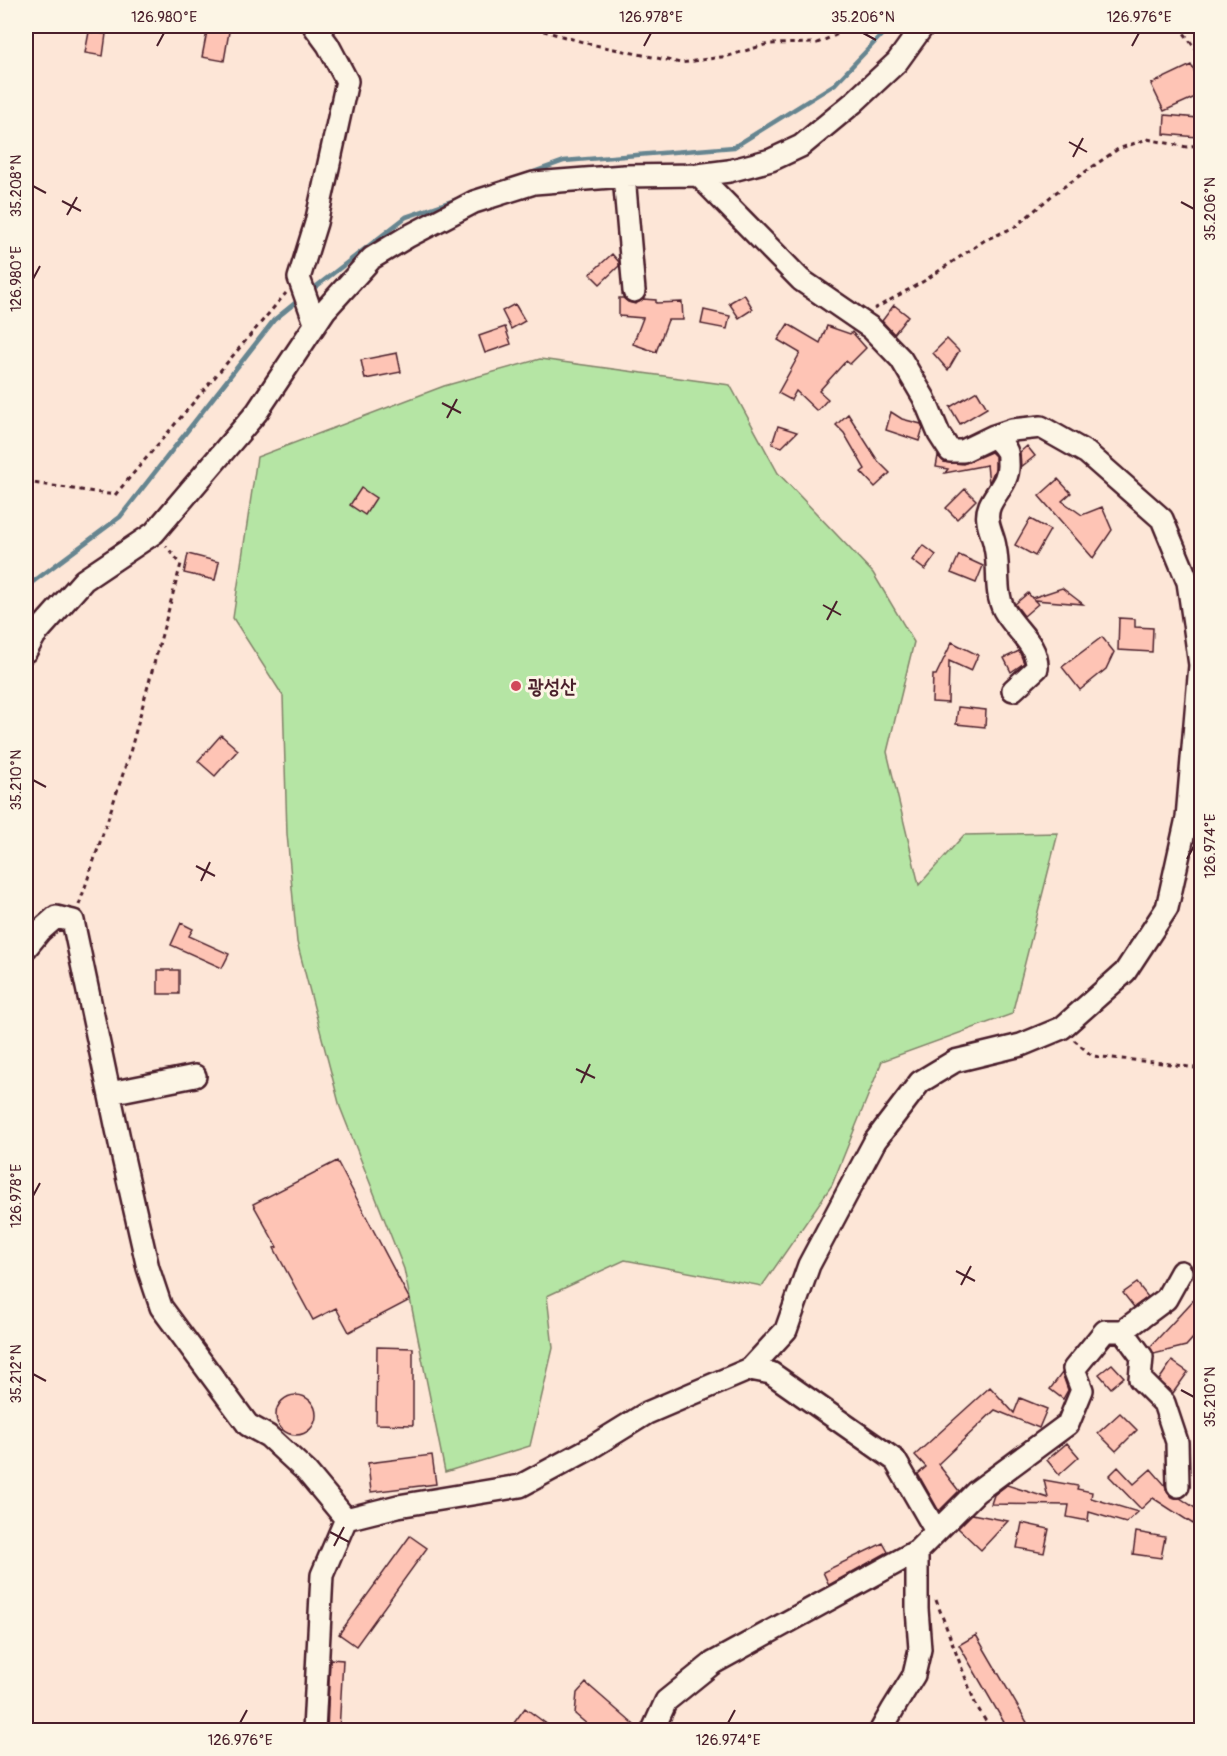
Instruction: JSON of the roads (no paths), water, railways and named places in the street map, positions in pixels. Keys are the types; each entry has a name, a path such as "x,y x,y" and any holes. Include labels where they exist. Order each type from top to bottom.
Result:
{"street":[{"path":"314,26 328,45 347,81 316,223 299,278 315,323"},
{"path":"26,651 35,635 84,580 154,533 256,412 315,323 372,258 474,202 534,183 624,176 698,175 729,171 771,160 801,146 853,103 897,62 916,28"},
{"path":"346,1519 398,1506 520,1486 587,1450 647,1413 750,1369 786,1330 809,1265 869,1151 920,1082 955,1061 1021,1046 1062,1028 1125,972 1167,908 1188,818 1200,665 1188,582 1162,519 1087,453 1041,427 1012,430 963,451 950,451 939,434 924,398 901,360 871,328 801,280 698,175"},
{"path":"624,176 634,291"},
{"path":"994,436 1008,451 1009,472 1003,485 989,504 987,519 995,546 999,573 997,582 1003,609 1030,644 1037,658 1036,668 1013,690"},
{"path":"26,948 56,917 74,921 122,1153 148,1268 161,1307 248,1425 268,1436 307,1472 346,1519"},
{"path":"110,1093 195,1076"},
{"path":"653,1731 666,1701 712,1663 917,1551 976,1492 1068,1424 1082,1390 1074,1368 1105,1331 1123,1331 1167,1299 1181,1272"},
{"path":"1123,1331 1142,1357 1140,1379 1164,1403 1177,1442 1178,1486"},
{"path":"750,1369 771,1373 896,1460 936,1531"},
{"path":"314,1731 322,1575 346,1519"},
{"path":"881,1731 914,1676 920,1648 917,1551"}],"waterway":[{"path":"525,175 564,161 734,147 835,84 890,26"},
{"path":"309,292 406,217 464,197"},
{"path":"26,587 120,517 274,320 300,299"}],"place":[{"name":"광성산","path":"516,686"}]}
